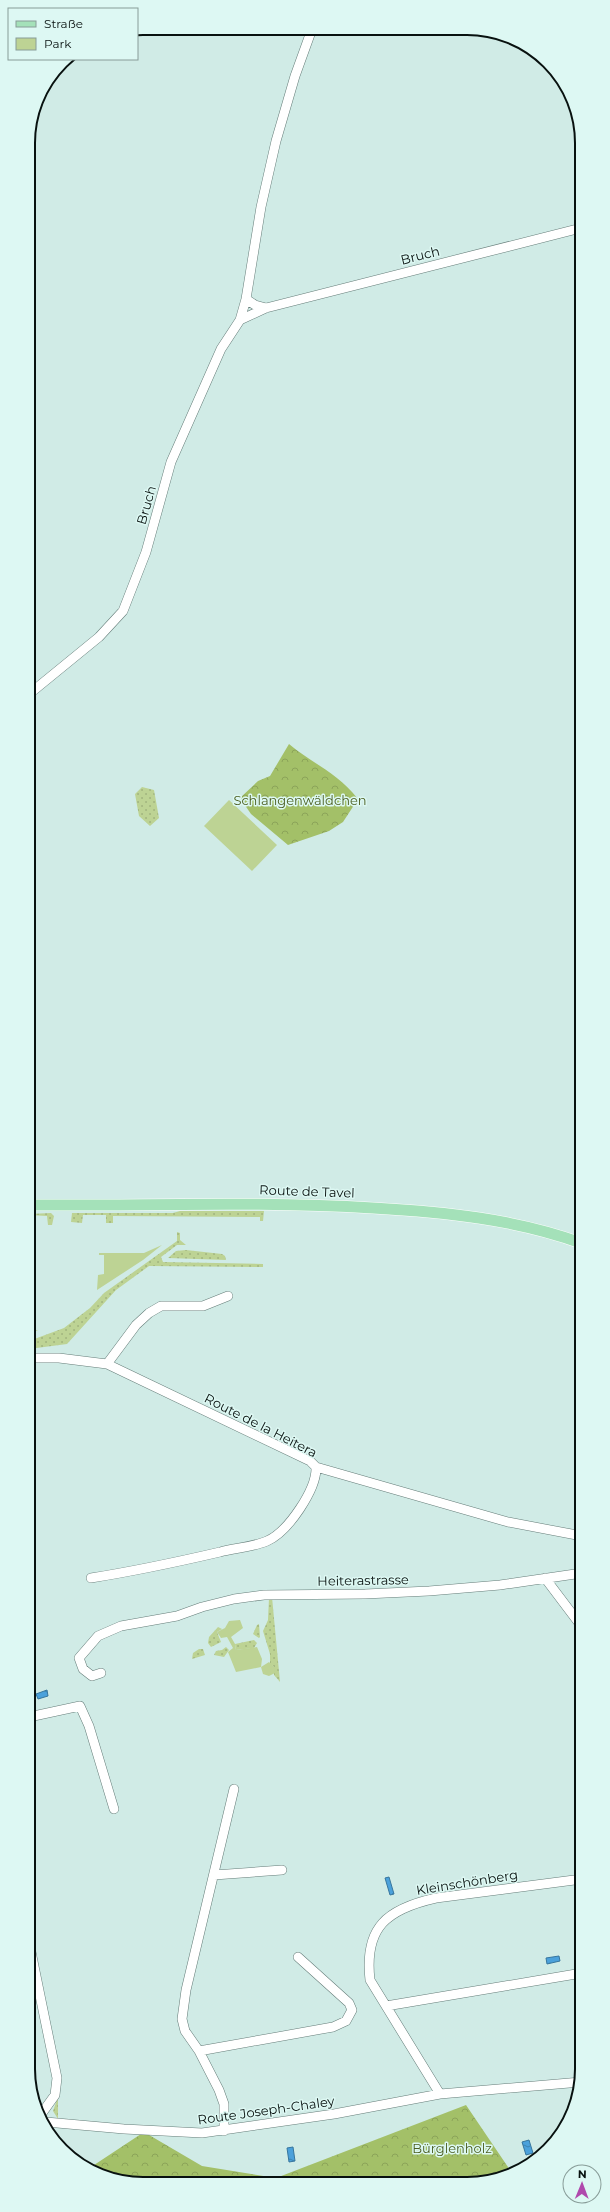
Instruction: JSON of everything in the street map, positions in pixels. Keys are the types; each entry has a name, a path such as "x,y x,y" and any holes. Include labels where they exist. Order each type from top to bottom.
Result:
{"main road":[{"name":"Route de Tavel","path":"35,1205 209,1203 336,1205 455,1215 510,1223 575,1241"}],"street":[{"path":"240,320 246,299 261,207 272,156 295,76 310,35"},
{"name":"Bruch","path":"35,689 99,637 123,611 138,577 171,462 221,349 240,320 266,308 575,230"},
{"path":"246,299 255,305 266,308"},
{"path":"107,1364 136,1325 149,1313 161,1306 203,1306 228,1296"},
{"name":"Route de la Heitera","path":"35,1358 59,1358 107,1364 310,1461 316,1467 313,1482 297,1512 288,1525 268,1540 143,1570 91,1578"},
{"path":"316,1467 508,1522 575,1535"},
{"name":"Heiterastrasse","path":"101,1673 92,1676 83,1669 79,1658 98,1636 121,1626 177,1616 208,1605 264,1595 364,1594 429,1591 500,1585 575,1573"},
{"path":"545,1578 575,1618"},
{"path":"35,1716 80,1706 89,1726 114,1809"},
{"path":"224,2131 224,2104 199,2051 185,2031 182,2019 186,1990 234,1789"},
{"path":"214,1875 282,1870"},
{"name":"Kleinschönberg","path":"440,2094 370,1980 368,1961 371,1942 381,1925 392,1914 406,1906 436,1898 575,1880"},
{"path":"199,2051 334,2027 346,2021 352,2010 349,2003 298,1957"},
{"path":"35,1971 57,2078 55,2095 43,2111"},
{"path":"386,2006 575,1974"},
{"path":"440,2094 574,2083"},
{"name":"Route Joseph-Chaley","path":"49,2122 124,2129 202,2133 224,2131 440,2094"}],"green space":[{"name":"Schlangenwäldchen","path":"289,744 334,775 358,799 343,822 329,831 288,845 251,814 240,798 258,781 270,776"},
{"path":"142,787 154,790 159,818 150,826 139,816 135,794"},
{"path":"229,800 277,845 252,871 204,826"},
{"path":"180,1211 264,1211 263,1221 260,1221 260,1217 113,1216 113,1223 106,1223 106,1215 83,1215 82,1223 71,1222 72,1213 173,1213"},
{"path":"51,1213 54,1216 52,1225 48,1225 47,1216 35,1215 35,1214"},
{"path":"177,1232 180,1233 180,1240 186,1245 177,1245 161,1257 163,1262 263,1264 263,1267 149,1266 116,1290 67,1344 35,1348 35,1339 64,1328 90,1308 104,1293 177,1241"},
{"path":"162,1245 143,1260 97,1290 98,1275 104,1274 104,1255 99,1255 99,1253 144,1253"},
{"path":"186,1250 222,1254 225,1256 226,1260 168,1258 176,1251"},
{"path":"272,1597 280,1682 274,1675 274,1667 270,1664 270,1654 263,1631 268,1620 269,1598"},
{"path":"240,1620 243,1628 231,1637 235,1644 236,1650 257,1647 262,1659 261,1667 236,1672 228,1652 233,1648 227,1637 221,1638 217,1632 225,1628 229,1621"},
{"path":"259,1624 259,1638 253,1634 257,1625"},
{"path":"218,1627 222,1629 217,1632 221,1642 211,1647 208,1643 209,1637"},
{"path":"254,1640 257,1643 254,1648 236,1650 235,1644"},
{"path":"226,1647 229,1650 224,1657 214,1655 216,1651 222,1650"},
{"path":"199,1649 203,1649 205,1655 192,1659 193,1653"},
{"path":"269,1662 274,1667 275,1673 269,1676 263,1674 261,1667"},
{"path":"58,2097 58,2119 53,2111"},
{"name":"Bürglenholz","path":"466,2105 509,2169 481,2176 467,2177 279,2177"},
{"name":"Bürglenholz","path":"144,2132 202,2166 270,2177 136,2177 122,2175 94,2165"}],"water":[{"path":"47,1690 48,1696 38,1699 36,1694"},
{"path":"389,1877 394,1894 390,1895 385,1878"},
{"path":"559,1956 560,1961 547,1964 546,1958"},
{"path":"529,2140 533,2153 526,2155 522,2142"},
{"path":"293,2147 295,2161 289,2162 287,2148"}]}
